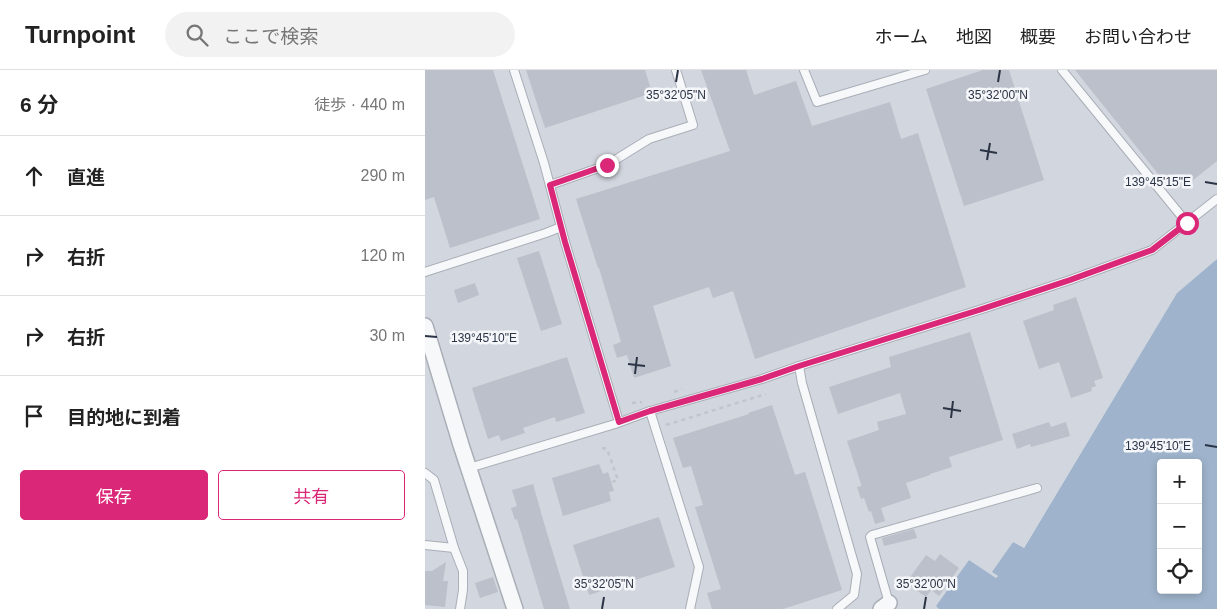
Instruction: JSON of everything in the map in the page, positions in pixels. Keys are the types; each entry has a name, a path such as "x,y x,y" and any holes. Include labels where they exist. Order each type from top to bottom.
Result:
{"street":[{"path":"425,326 515,609"}],"lane":[{"path":"514,70 544,163 619,422"},
{"path":"550,185 607,165 649,139 693,125 675,70"},
{"path":"803,70 817,102 925,70"},
{"path":"1062,70 1187,223"},
{"path":"469,468 650,411 762,379 979,310 1134,257 1152,250 1217,199"},
{"path":"425,272 561,227"},
{"path":"799,366 802,383 857,574 854,595 837,609"},
{"path":"650,411 699,567 690,609"},
{"path":"425,473 434,480 463,572 460,609"},
{"path":"885,606 870,537 872,535 1037,488"},
{"path":"425,545 454,548"}],"path":[{"path":"666,425 766,394"},
{"path":"602,448 607,449 618,480 609,483"}],"shaded area":[{"path":"425,70 1217,70 1217,259 1177,293 1023,549 1013,542 993,572 998,576 996,578 969,560 937,606 939,609 425,609"}],"water":[{"path":"1217,259 1217,609 939,609 936,606 969,560 996,578 998,576 992,572 1013,542 1024,548 1177,293"}],"building":[{"path":"425,70 493,70 540,219 450,248 434,197 425,200"},
{"path":"526,70 645,70 652,93 545,128"},
{"path":"701,70 746,70 754,95 796,81 812,126 890,102 901,139 918,133 966,287 755,359 733,291 713,298 709,287 653,306 671,366 634,378 627,355 617,358 613,345 621,342 576,199 730,151"},
{"path":"983,70 1009,70 1044,180 964,206 926,89"},
{"path":"1075,70 1217,70 1217,161 1183,188 1172,174 1163,180"},
{"path":"539,251 562,324 541,331 517,258"},
{"path":"475,283 479,295 458,303 454,290"},
{"path":"1076,297 1103,378 1094,381 1096,386 1091,388 1092,391 1071,398 1059,362 1039,369 1023,321 1054,310 1053,305"},
{"path":"970,332 1003,440 949,457 952,467 906,483 911,498 881,508 885,521 875,524 864,498 861,499 857,487 861,486 861,484 847,441 879,430 877,422 906,414 900,393 838,414 829,387 891,367 889,357"},
{"path":"567,357 585,413 556,422 555,417 523,428 525,433 501,441 499,435 488,439 472,388"},
{"path":"772,405 795,475 805,472 842,590 783,609 712,609 707,593 721,589 695,507 703,505 691,466 683,468 673,438"},
{"path":"1049,422 1051,427 1066,422 1070,436 1031,447 1030,444 1017,449 1012,434"},
{"path":"599,464 603,474 608,472 614,491 609,492 611,501 563,516 552,478"},
{"path":"533,484 570,609 544,609 517,519 515,520 511,508 517,506 512,490"},
{"path":"659,517 675,567 589,595 573,545"},
{"path":"914,529 917,538 884,546 882,538"},
{"path":"940,554 959,568 939,596 931,590 926,597 906,583 926,555 935,561"},
{"path":"446,562 443,581 448,581 445,607 425,605 425,571 432,571"},
{"path":"493,577 498,592 480,598 475,583"}],"route":[{"path":"607,165 550,185 565,242 619,422 650,411 762,379 1070,280 1152,250 1187,223"}]}
